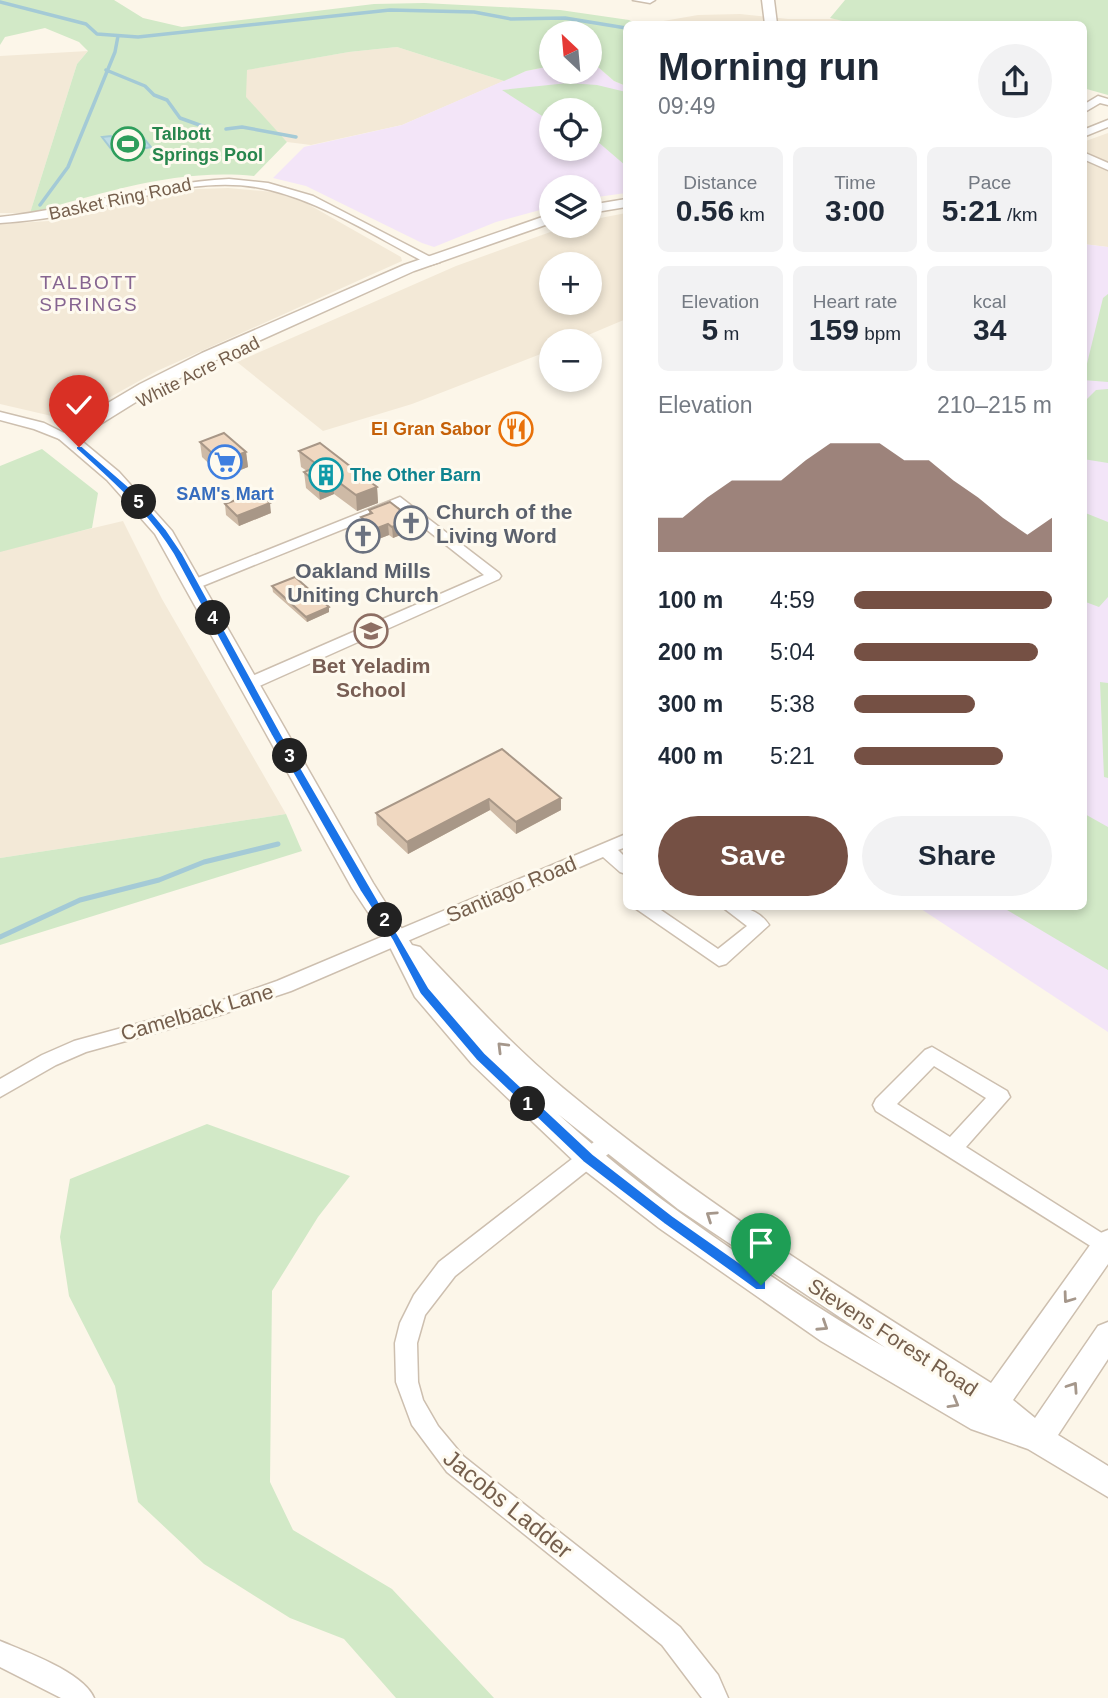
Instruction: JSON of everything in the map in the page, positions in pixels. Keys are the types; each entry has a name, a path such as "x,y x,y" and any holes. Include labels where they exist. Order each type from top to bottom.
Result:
{"street":[{"path":"638,0 650,0"},
{"path":"768,0 771,21"},
{"path":"1087,107 1098,99 1108,102"},
{"path":"1087,132 1108,123"},
{"path":"1087,157 1108,167"},
{"name":"Basket Ring Road","path":"0,220 63,212 170,186 213,182 245,183 290,191 309,198 434,261"},
{"path":"602,207 623,204"},
{"name":"White Acre Road","path":"67,438 88,430 187,374 417,273 434,261 539,222"},
{"name":"Stevens Forest Road","path":"0,416 30,423 67,438 113,476 163,531 364,888 397,938 424,991 481,1057 588,1158 668,1220 831,1332 988,1410 1108,1483"},
{"path":"195,584 400,502 494,576 249,684"},
{"name":"Santiago Road","path":"397,938 623,841"},
{"path":"605,849 623,865"},
{"path":"646,910 719,959 760,926 736,910"},
{"name":"Stevens Forest Road","path":"397,938 442,982 500,1046 552,1094 610,1141 688,1200 988,1410"},
{"name":"Camelback Lane","path":"0,1090 49,1060 81,1046 252,998 397,938"},
{"path":"952,1149 1000,1097 932,1055 883,1105 952,1149 1107,1246 988,1410"},
{"name":"Jacobs Ladder","path":"610,1141 447,1269 432,1287 411,1323 405,1360 407,1382 421,1423 442,1451 671,1636 709,1684 715,1698"},
{"path":"1038,1439 1108,1335"},
{"path":"0,1654 67,1686 81,1698"}],"shaded area":[{"path":"740,14 847,21 663,21 698,15"},
{"path":"397,47 504,81 402,125 311,145 287,142 245,97 246,70 349,52"},
{"path":"88,51 77,64 30,213 0,213 0,56"},
{"path":"539,68 539,84 602,84 602,70 623,85 623,193 602,196 602,175 539,175 539,210 496,222 434,247 306,186 273,178 304,147 402,125 526,71"},
{"path":"1108,133 1108,247 1087,244 1087,141"},
{"path":"228,188 274,192 306,203 401,257 402,261 157,371 69,420 0,404 0,224 49,221 173,190"},
{"path":"623,214 623,320 602,329 539,329 539,355 412,404 323,431 237,362 456,266 539,236 602,238 602,218"},
{"path":"1087,244 1108,247 1108,1032 923,910 1087,910"},
{"path":"123,521 162,599 286,814 0,858 0,550"}],"green space":[{"path":"0,0 114,0 143,18 182,27 374,4 424,3 560,10 631,21 623,21 623,85 602,70 602,21 539,21 539,68 504,81 397,47 349,52 247,70 246,97 287,142 254,176 225,174 169,179 113,190 30,213 77,64 88,51 79,42 45,28 5,37 0,45"},
{"path":"845,0 1108,0 1108,95 1087,89 1087,21 842,21 830,18"},
{"path":"582,84 623,91 623,163 602,145 602,98 539,98 539,114 502,90"},
{"path":"1108,294 1108,382 1087,380 1087,364 1103,298"},
{"path":"1108,389 1108,463 1087,460 1087,399 1096,390"},
{"path":"42,449 98,493 92,528 0,552 0,466"},
{"path":"1087,514 1108,522 1108,597 1099,607 1087,602"},
{"path":"1100,682 1108,683 1108,778 1104,777"},
{"path":"286,814 302,851 0,945 0,858"},
{"path":"1087,815 1108,827 1108,970 1007,910 1087,910"},
{"path":"207,1124 350,1176 318,1217 272,1291 270,1482 293,1530 392,1589 494,1698 396,1698 344,1639 290,1618 204,1564 138,1502 115,1386 69,1296 60,1237 70,1179"}],"water":[{"name":"Talbott Springs Pool","path":"111,136 118,141 142,136 151,147 115,154 102,137"}],"building":[{"path":"224,433 246,452 221,461 200,442"},
{"path":"320,443 377,487 356,495 333,478 318,484 304,472 319,466 299,451"},
{"path":"258,492 270,503 237,516 225,504"},
{"path":"390,502 412,519 392,527 388,524 375,529 361,517 372,513 369,510"},
{"path":"295,577 329,607 306,617 272,586"},
{"path":"502,749 561,798 516,822 489,799 407,842 376,813"}],"waterway":[{"path":"0,2 86,24 97,34 138,37 390,10 474,12 511,19 565,18 623,28"},
{"path":"107,71 118,36"},
{"path":"40,205 68,167 107,71"},
{"path":"107,71 145,86 154,95 167,100 180,118 205,127"},
{"path":"226,129 242,127 296,137"},
{"path":"0,937 80,900 159,880 204,862 278,844"}],"place":[{"name":"Talbott Springs Pool","path":"128,144"},
{"name":"El Gran Sabor","path":"516,429"},
{"name":"SAM's Mart","path":"225,462"},
{"name":"The Other Barn","path":"326,475"},
{"name":"Church of the Living Word","path":"411,523"},
{"name":"Oakland Mills Uniting Church","path":"363,536"},
{"name":"Bet Yeladim School","path":"371,631"}],"district":[{"name":"TALBOTT SPRINGS","path":"89,293"}],"route":[{"path":"79,447 132,494 178,554 277,735 364,888 397,938 424,991 481,1057 588,1158 668,1220 761,1285"}]}
